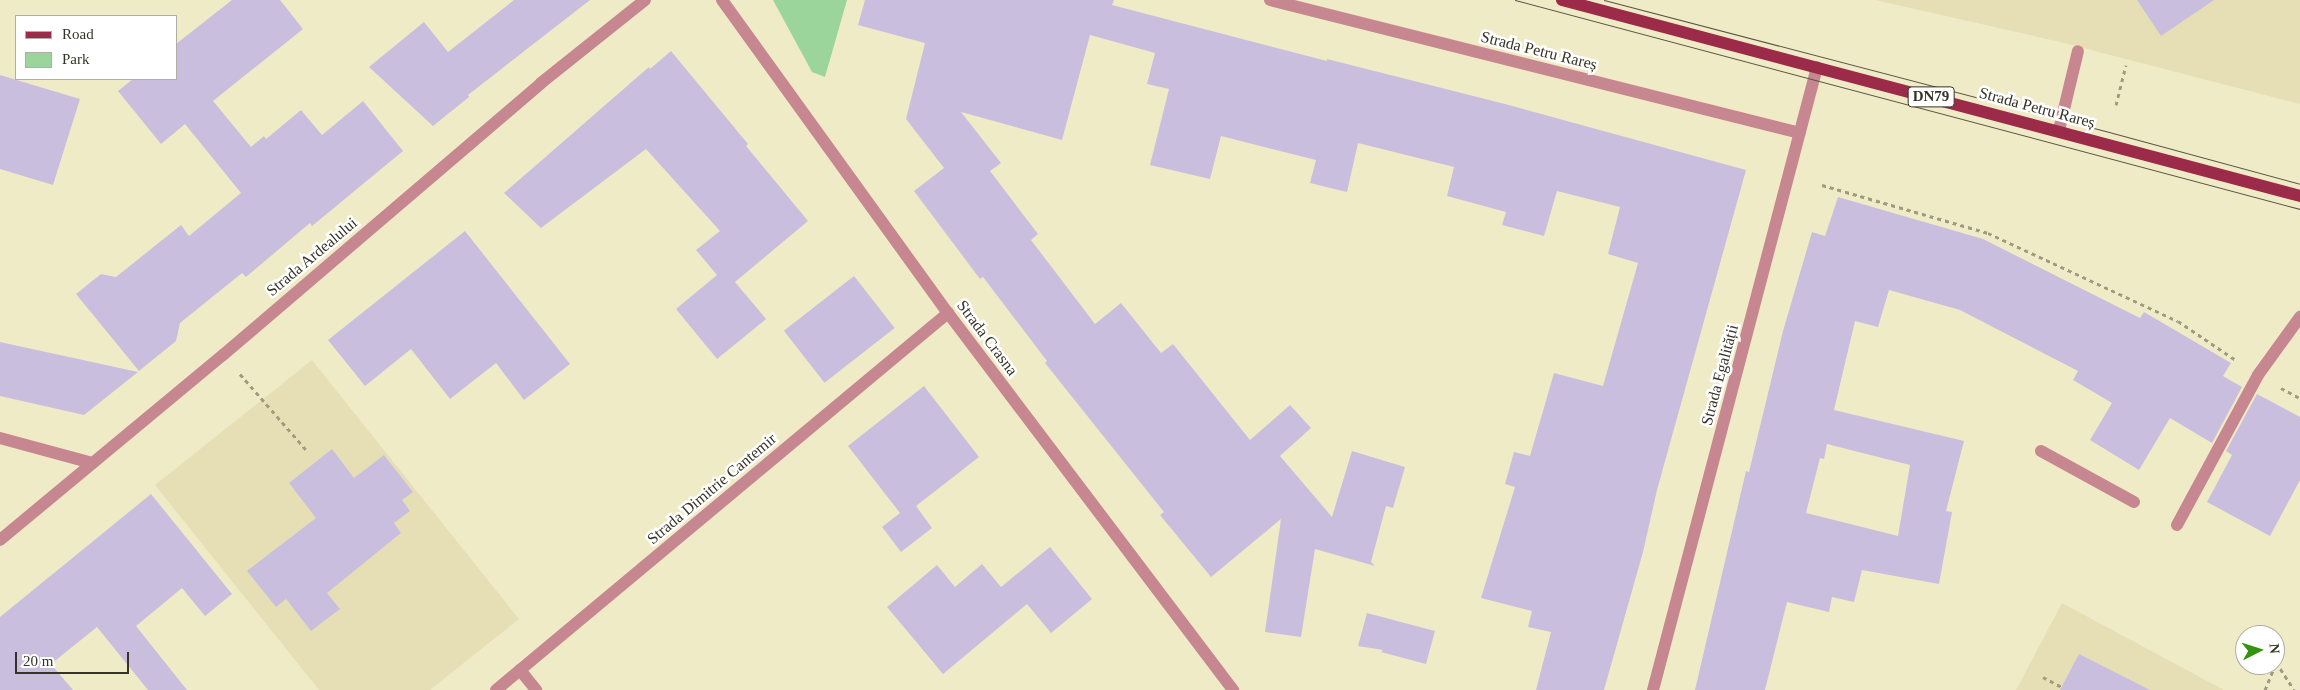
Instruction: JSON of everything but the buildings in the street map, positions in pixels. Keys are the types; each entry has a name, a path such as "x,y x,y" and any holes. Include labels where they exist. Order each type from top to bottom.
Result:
{"main road":[{"name":"Strada Petru Rareș","path":"1562,0 2059,130 2300,196"}],"street":[{"name":"Strada Ardealului","path":"0,540 223,354 541,83 645,0"},
{"name":"Strada Crasna","path":"722,0 948,314 1233,690"},
{"name":"Strada Petru Rareș","path":"1270,0 1800,133"},
{"path":"2059,130 2078,51"},
{"name":"Strada Egalității","path":"1653,690 1817,68"},
{"name":"Strada Dimitrie Cantemir","path":"496,690 948,314"},
{"path":"2177,525 2258,375 2300,317"},
{"path":"0,438 92,463"},
{"path":"2041,450 2134,502"},
{"path":"520,670 536,690"}],"path":[{"path":"2116,104 2126,66"},
{"path":"1822,185 1988,234 2178,321 2258,375"},
{"path":"223,354 308,452"},
{"path":"2265,690 2271,675"},
{"path":"2283,675 2294,690"},
{"path":"2043,677 2062,687"}],"shaded area":[{"path":"1875,0 2300,0 2300,104 2060,42"},
{"path":"312,360 519,619 430,690 319,690 155,485"},
{"path":"2062,603 2224,690 2016,690"}],"green space":[{"path":"773,0 847,0 825,77 812,72"}],"tram line":[{"path":"1515,0 2300,209"},
{"path":"1604,0 2300,184"}]}
